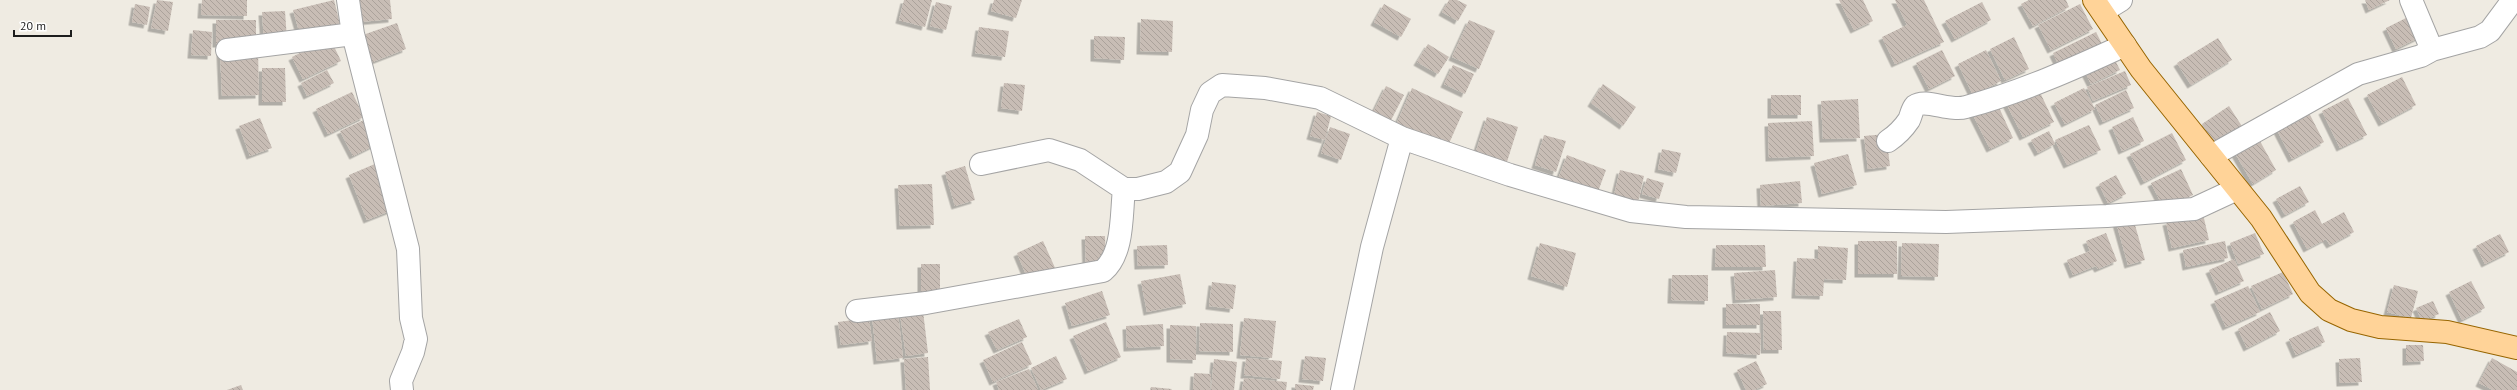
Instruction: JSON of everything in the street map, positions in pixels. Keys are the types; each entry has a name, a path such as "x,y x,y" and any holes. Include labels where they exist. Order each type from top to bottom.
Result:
{"main road":[{"path":"2098,6 2141,69 2261,218 2310,293 2329,310 2351,320 2380,327 2447,332 2517,348"}],"street":[{"path":"348,0 353,34 408,249 411,318 416,339 414,352 402,381 402,390"},
{"path":"2098,6 2121,0"},
{"path":"2411,0 2432,50"},
{"path":"2211,156 2358,74 2421,56 2432,50 2480,37 2490,31 2513,0"},
{"path":"227,50 353,34"},
{"path":"1888,141 1899,134 1914,106 1924,102 1948,108 1962,108 1980,103 2055,77 2125,45"},
{"path":"981,164 1049,150 1080,160 1124,189 1138,190 1166,182 1180,172 1197,135 1202,110 1210,93 1222,85 1265,88 1320,98 1402,138 1510,175 1631,211 1686,218 1946,222 2107,216 2194,209 2238,189"},
{"path":"1342,390 1372,246 1402,138"},
{"path":"857,311 926,304 1103,272 1112,261 1118,245 1124,189"}],"building":[{"path":"157,0 173,2 168,31 151,28"},
{"path":"202,0 247,0 247,16 201,15"},
{"path":"334,0 341,28 301,38 293,10"},
{"path":"358,0 390,0 392,19 360,22"},
{"path":"904,0 932,0 925,27 899,20"},
{"path":"994,0 1022,0 1016,18 991,11"},
{"path":"1449,0 1457,0 1467,5 1458,21 1442,12"},
{"path":"1839,0 1863,0 1873,21 1854,30"},
{"path":"1895,0 1924,0 1944,42 1895,64 1882,37 1907,25"},
{"path":"2029,0 2066,0 2069,7 2033,26 2021,4"},
{"path":"2365,0 2390,0 2369,10"},
{"path":"936,2 952,6 946,30 930,26"},
{"path":"1982,2 1991,20 1955,39 1945,21"},
{"path":"135,4 150,7 147,25 132,22"},
{"path":"1384,4 1411,19 1401,37 1374,22"},
{"path":"2080,4 2093,29 2051,50 2038,25"},
{"path":"285,11 287,40 264,41 262,12"},
{"path":"2410,16 2420,37 2396,49 2386,28"},
{"path":"1141,19 1173,21 1172,52 1140,51"},
{"path":"216,20 256,20 256,44 216,44"},
{"path":"1469,20 1495,31 1479,69 1452,57"},
{"path":"397,23 406,49 370,63 360,36"},
{"path":"979,27 1009,31 1005,57 975,53"},
{"path":"193,30 212,32 211,56 191,55"},
{"path":"2096,32 2105,50 2062,72 2053,53"},
{"path":"1094,36 1125,37 1124,60 1094,58"},
{"path":"2014,37 2029,69 2005,80 1990,49"},
{"path":"330,38 341,61 303,79 292,57"},
{"path":"2218,38 2232,60 2191,85 2177,63"},
{"path":"1428,44 1449,57 1438,74 1417,62"},
{"path":"258,50 259,95 222,96 220,51"},
{"path":"1942,50 1955,76 1929,89 1916,63"},
{"path":"1986,50 2001,81 1973,95 1958,64"},
{"path":"2112,54 2120,70 2091,84 2083,68"},
{"path":"1453,65 1474,74 1465,94 1444,84"},
{"path":"262,68 285,68 286,102 262,102"},
{"path":"327,70 334,83 307,96 301,83"},
{"path":"2125,71 2131,85 2093,101 2087,87"},
{"path":"2402,77 2416,105 2382,123 2367,95"},
{"path":"1004,83 1025,85 1022,111 1001,108"},
{"path":"1603,84 1636,107 1623,126 1591,103"},
{"path":"1386,86 1404,95 1387,128 1370,119"},
{"path":"2037,86 2054,122 2023,137 2005,101"},
{"path":"1412,88 1463,112 1447,148 1396,125"},
{"path":"2084,88 2095,109 2065,124 2054,103"},
{"path":"2126,90 2134,108 2103,122 2095,105"},
{"path":"352,92 364,117 328,134 316,109"},
{"path":"1771,95 1801,95 1801,115 1771,115"},
{"path":"2348,98 2367,135 2340,148 2322,111"},
{"path":"1858,99 1860,138 1823,139 1821,101"},
{"path":"1996,101 2013,138 1990,149 1972,113"},
{"path":"2229,106 2245,131 2218,148 2202,124"},
{"path":"2307,109 2324,142 2292,159 2275,126"},
{"path":"1317,112 1331,116 1325,140 1310,136"},
{"path":"1487,117 1518,127 1506,165 1475,154"},
{"path":"2133,117 2144,141 2122,151 2112,127"},
{"path":"260,118 272,148 250,156 239,126"},
{"path":"364,120 375,145 353,156 340,131"},
{"path":"1812,121 1814,156 1769,158 1768,123"},
{"path":"2089,125 2101,150 2067,165 2055,140"},
{"path":"1330,127 1350,134 1341,160 1321,153"},
{"path":"2049,131 2055,144 2038,153 2031,140"},
{"path":"2172,133 2186,160 2144,182 2130,154"},
{"path":"1886,134 1890,166 1868,169 1864,136"},
{"path":"2256,134 2276,170 2253,184 2232,148"},
{"path":"1544,135 1566,141 1556,172 1535,165"},
{"path":"1662,149 1681,153 1676,173 1658,169"},
{"path":"1848,154 1857,185 1822,194 1814,163"},
{"path":"1567,155 1606,170 1596,197 1557,182"},
{"path":"377,163 395,209 367,220 349,175"},
{"path":"965,166 975,200 955,206 945,172"},
{"path":"2181,169 2193,195 2164,209 2151,183"},
{"path":"1620,170 1644,176 1638,202 1614,195"},
{"path":"2116,175 2126,194 2108,203 2099,184"},
{"path":"1647,178 1664,183 1659,199 1642,194"},
{"path":"1800,181 1802,203 1761,206 1760,185"},
{"path":"932,184 934,225 900,226 898,185"},
{"path":"2300,186 2309,202 2285,215 2276,199"},
{"path":"2315,210 2322,224 2344,212 2354,232 2330,245 2326,239 2307,249 2293,222"},
{"path":"2203,214 2209,240 2172,248 2166,222"},
{"path":"2133,218 2145,260 2128,265 2116,222"},
{"path":"2106,233 2117,261 2098,269 2096,266 2073,275 2067,260 2090,251 2086,241"},
{"path":"2255,233 2264,254 2238,264 2230,243"},
{"path":"2500,234 2509,252 2485,264 2476,246"},
{"path":"1085,236 1105,236 1106,267 1086,267"},
{"path":"1043,241 1056,270 1029,282 1017,253"},
{"path":"1858,241 1897,241 1897,274 1858,274"},
{"path":"2225,241 2228,258 2186,267 2183,250"},
{"path":"1540,243 1576,253 1567,287 1531,276"},
{"path":"1902,243 1939,244 1938,277 1901,276"},
{"path":"1167,245 1168,265 1138,266 1137,246"},
{"path":"1716,245 1765,245 1766,267 1715,267"},
{"path":"1818,246 1848,248 1846,280 1824,279 1823,296 1795,295 1797,258 1818,259"},
{"path":"2234,259 2244,281 2219,292 2209,270"},
{"path":"921,264 940,264 940,299 921,299"},
{"path":"1775,270 1777,297 1736,300 1734,273"},
{"path":"2283,272 2293,294 2262,309 2251,286"},
{"path":"1180,274 1186,304 1147,312 1141,281"},
{"path":"1672,275 1708,275 1708,301 1671,300"},
{"path":"2471,281 2485,308 2462,320 2449,292"},
{"path":"1212,282 1236,285 1233,309 1209,306"},
{"path":"2394,285 2418,291 2411,318 2387,312"},
{"path":"2248,286 2260,312 2226,327 2214,301"},
{"path":"1102,291 1110,315 1072,326 1065,303"},
{"path":"2433,301 2439,314 2422,321 2416,308"},
{"path":"1726,304 1760,304 1760,325 1726,325"},
{"path":"923,311 928,353 906,356 900,314"},
{"path":"1763,311 1781,311 1782,350 1764,350"},
{"path":"2270,312 2280,331 2247,348 2238,329"},
{"path":"898,313 903,358 877,361 872,316"},
{"path":"869,318 872,341 841,345 838,322"},
{"path":"1244,318 1276,321 1272,358 1240,355"},
{"path":"1019,319 1027,337 997,350 988,332"},
{"path":"1106,322 1121,357 1088,371 1073,336"},
{"path":"1200,323 1233,324 1233,352 1199,351"},
{"path":"1163,324 1164,346 1127,348 1126,326"},
{"path":"1170,325 1196,326 1196,360 1170,359"},
{"path":"2318,326 2325,342 2296,355 2289,339"},
{"path":"1727,332 1761,333 1760,355 1726,353"},
{"path":"1022,342 1032,364 993,382 983,360"},
{"path":"2406,345 2423,345 2424,361 2406,362"},
{"path":"1056,356 1067,379 1041,390 1031,368"},
{"path":"1305,356 1326,358 1323,381 1302,379"},
{"path":"928,357 930,390 906,390 904,359"},
{"path":"1246,358 1282,361 1280,379 1244,375"},
{"path":"2360,358 2362,382 2340,383 2339,359"},
{"path":"2492,358 2517,372 2517,390 2493,390 2479,383"},
{"path":"1214,359 1237,362 1234,390 1211,390"},
{"path":"1756,361 1767,384 1754,390 1746,390 1737,370"},
{"path":"1029,369 1038,390 999,390 996,382"},
{"path":"1194,373 1211,374 1210,390 1193,390"},
{"path":"1244,378 1287,382 1286,390 1242,390"},
{"path":"1295,384 1314,386 1313,390 1295,390"},
{"path":"241,385 243,390 227,390"},
{"path":"1151,387 1172,389 1150,390"}]}
